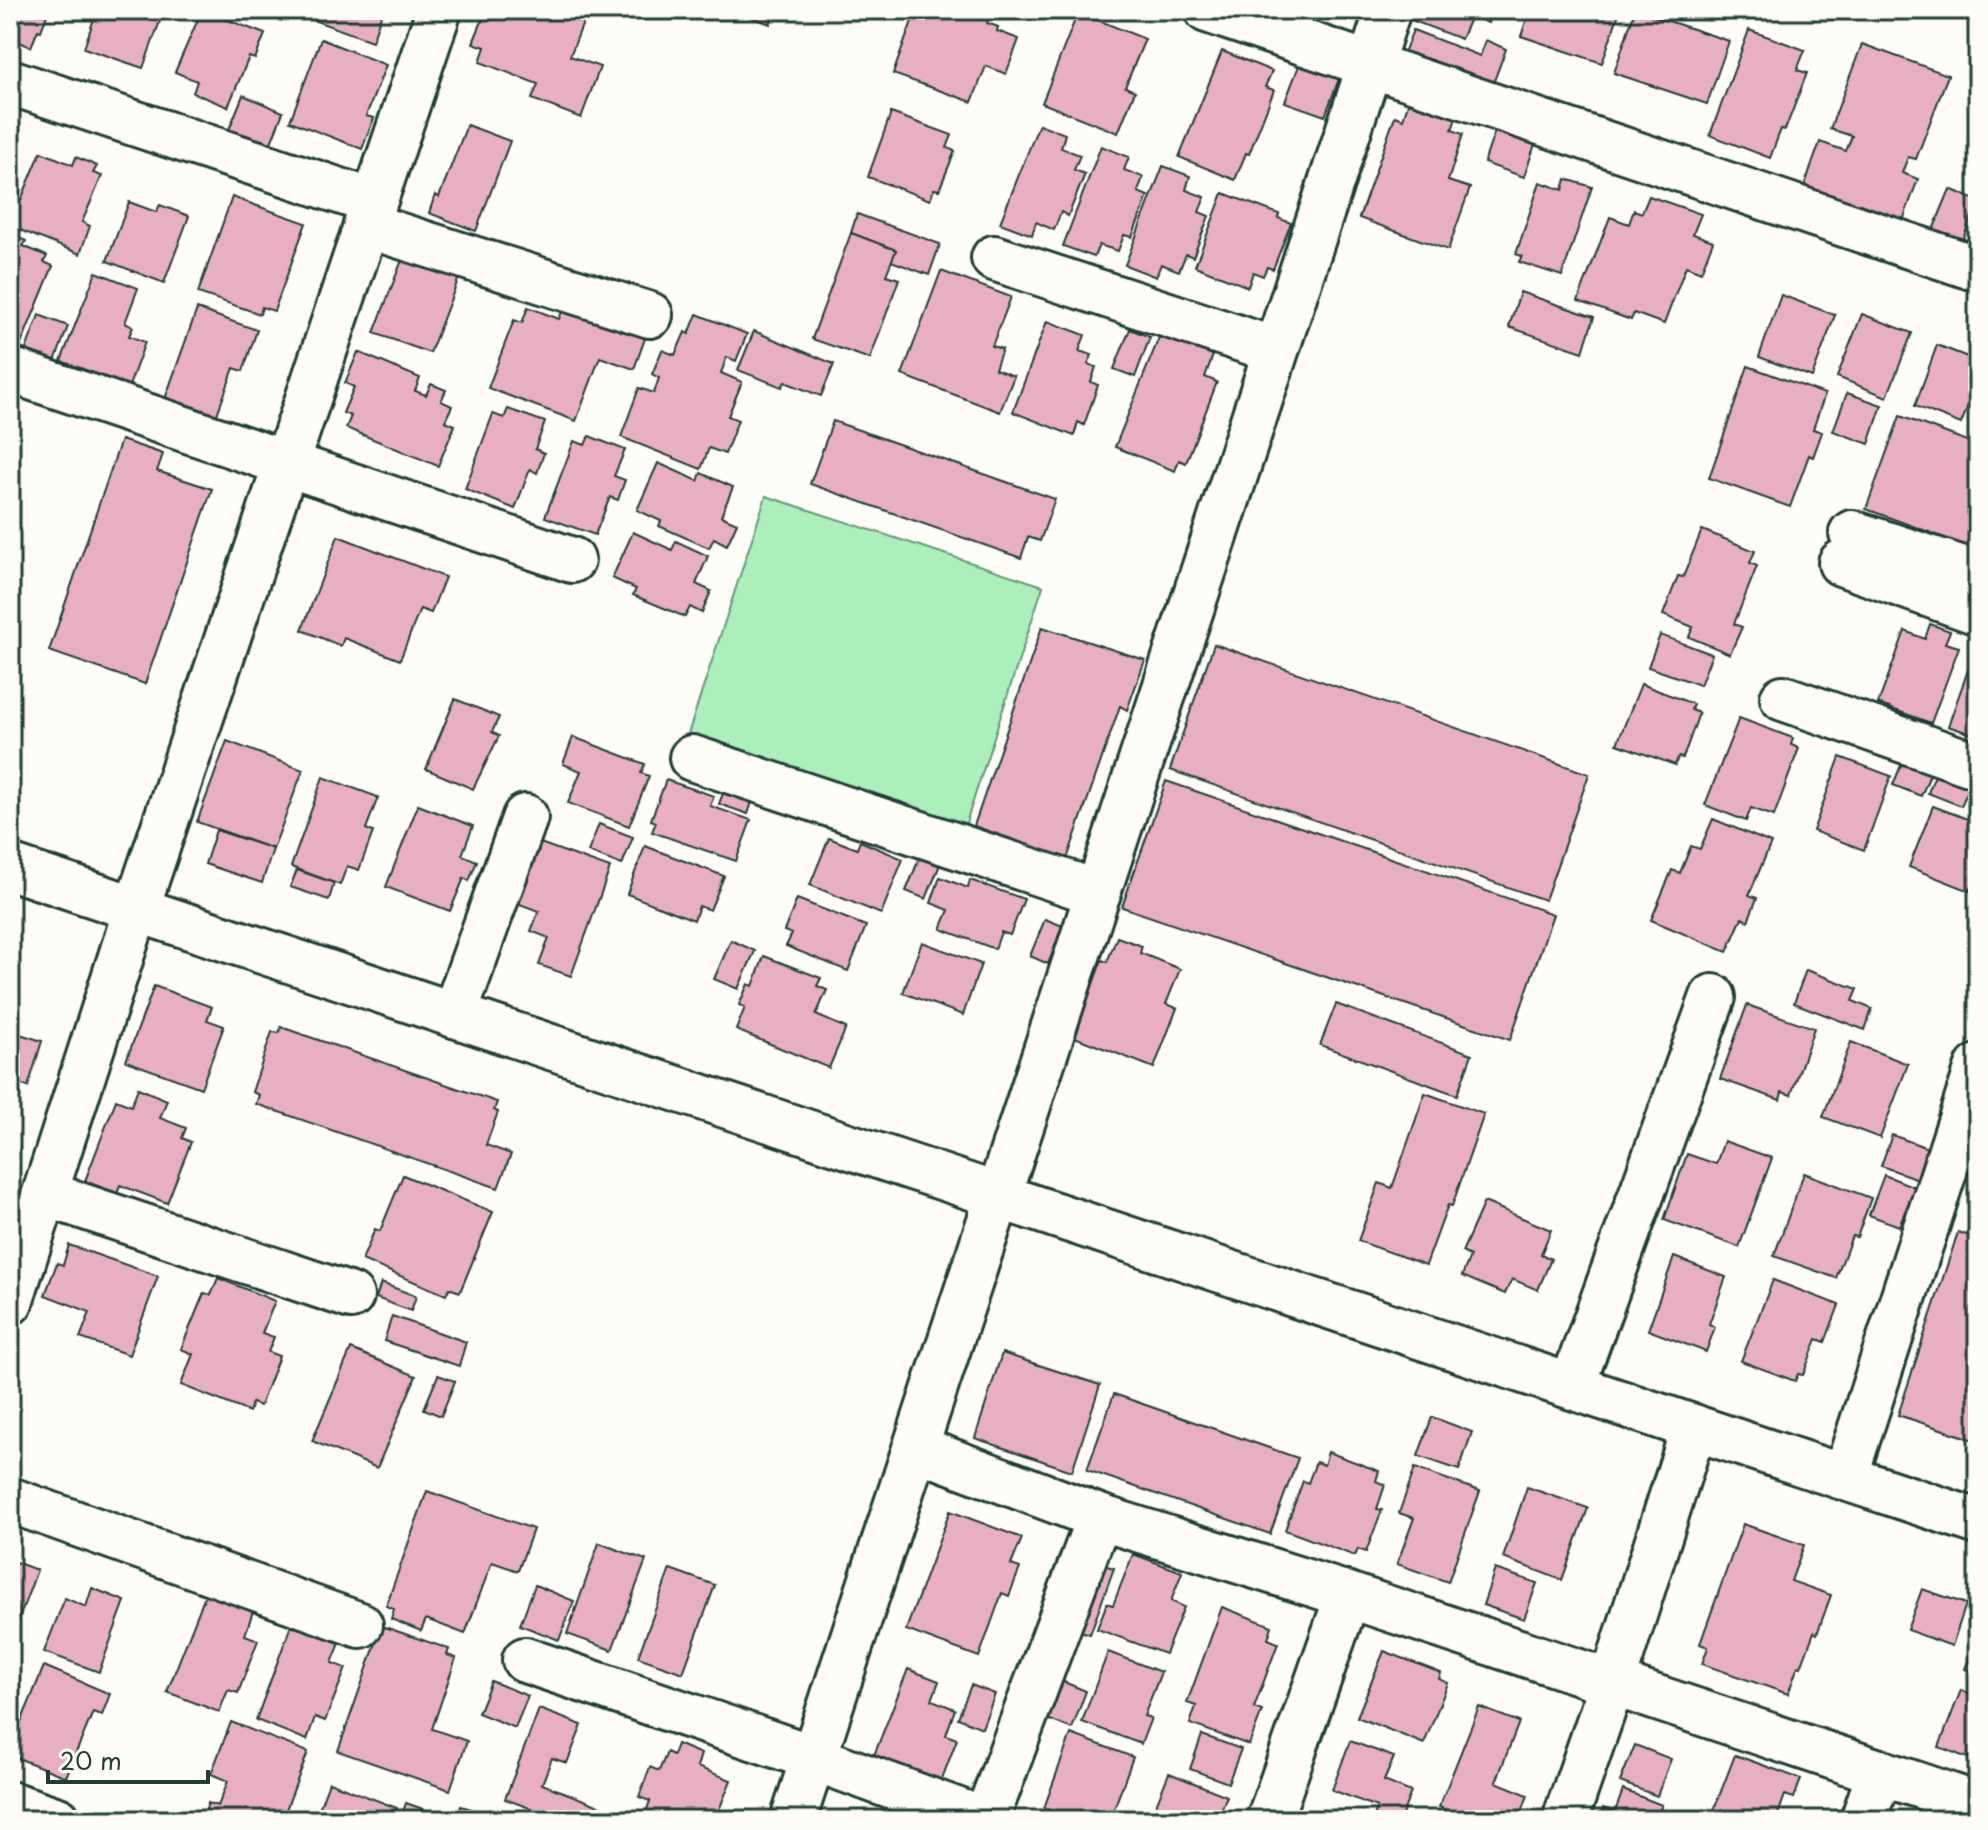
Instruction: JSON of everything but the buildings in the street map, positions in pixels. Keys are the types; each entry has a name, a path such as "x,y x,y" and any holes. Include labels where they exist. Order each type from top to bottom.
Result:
{"street":[{"path":"10,1302 136,910 439,10"},
{"path":"1207,10 1978,269"},
{"path":"793,1820 1388,10"},
{"path":"10,82 650,315"},
{"path":"994,258 1275,350"},
{"path":"10,370 572,560"},
{"path":"1978,574 1846,548 1978,612"},
{"path":"1783,698 1978,766"},
{"path":"692,758 1098,893"},
{"path":"454,1015 525,817"},
{"path":"10,867 1978,1522"},
{"path":"1572,1386 1713,997"},
{"path":"1845,1477 1978,1067"},
{"path":"46,1194 351,1296"},
{"path":"1565,1820 1694,1427"},
{"path":"916,1448 1099,1517 1348,1595 1978,1805"},
{"path":"10,1500 360,1625"},
{"path":"525,1660 985,1820 1099,1517"},
{"path":"1269,1820 1348,1595"},
{"path":"1863,1820 1880,1772"},
{"path":"10,1804 58,1820"}],"green space":[{"path":"766,496 1043,586 965,826 687,737"}]}
